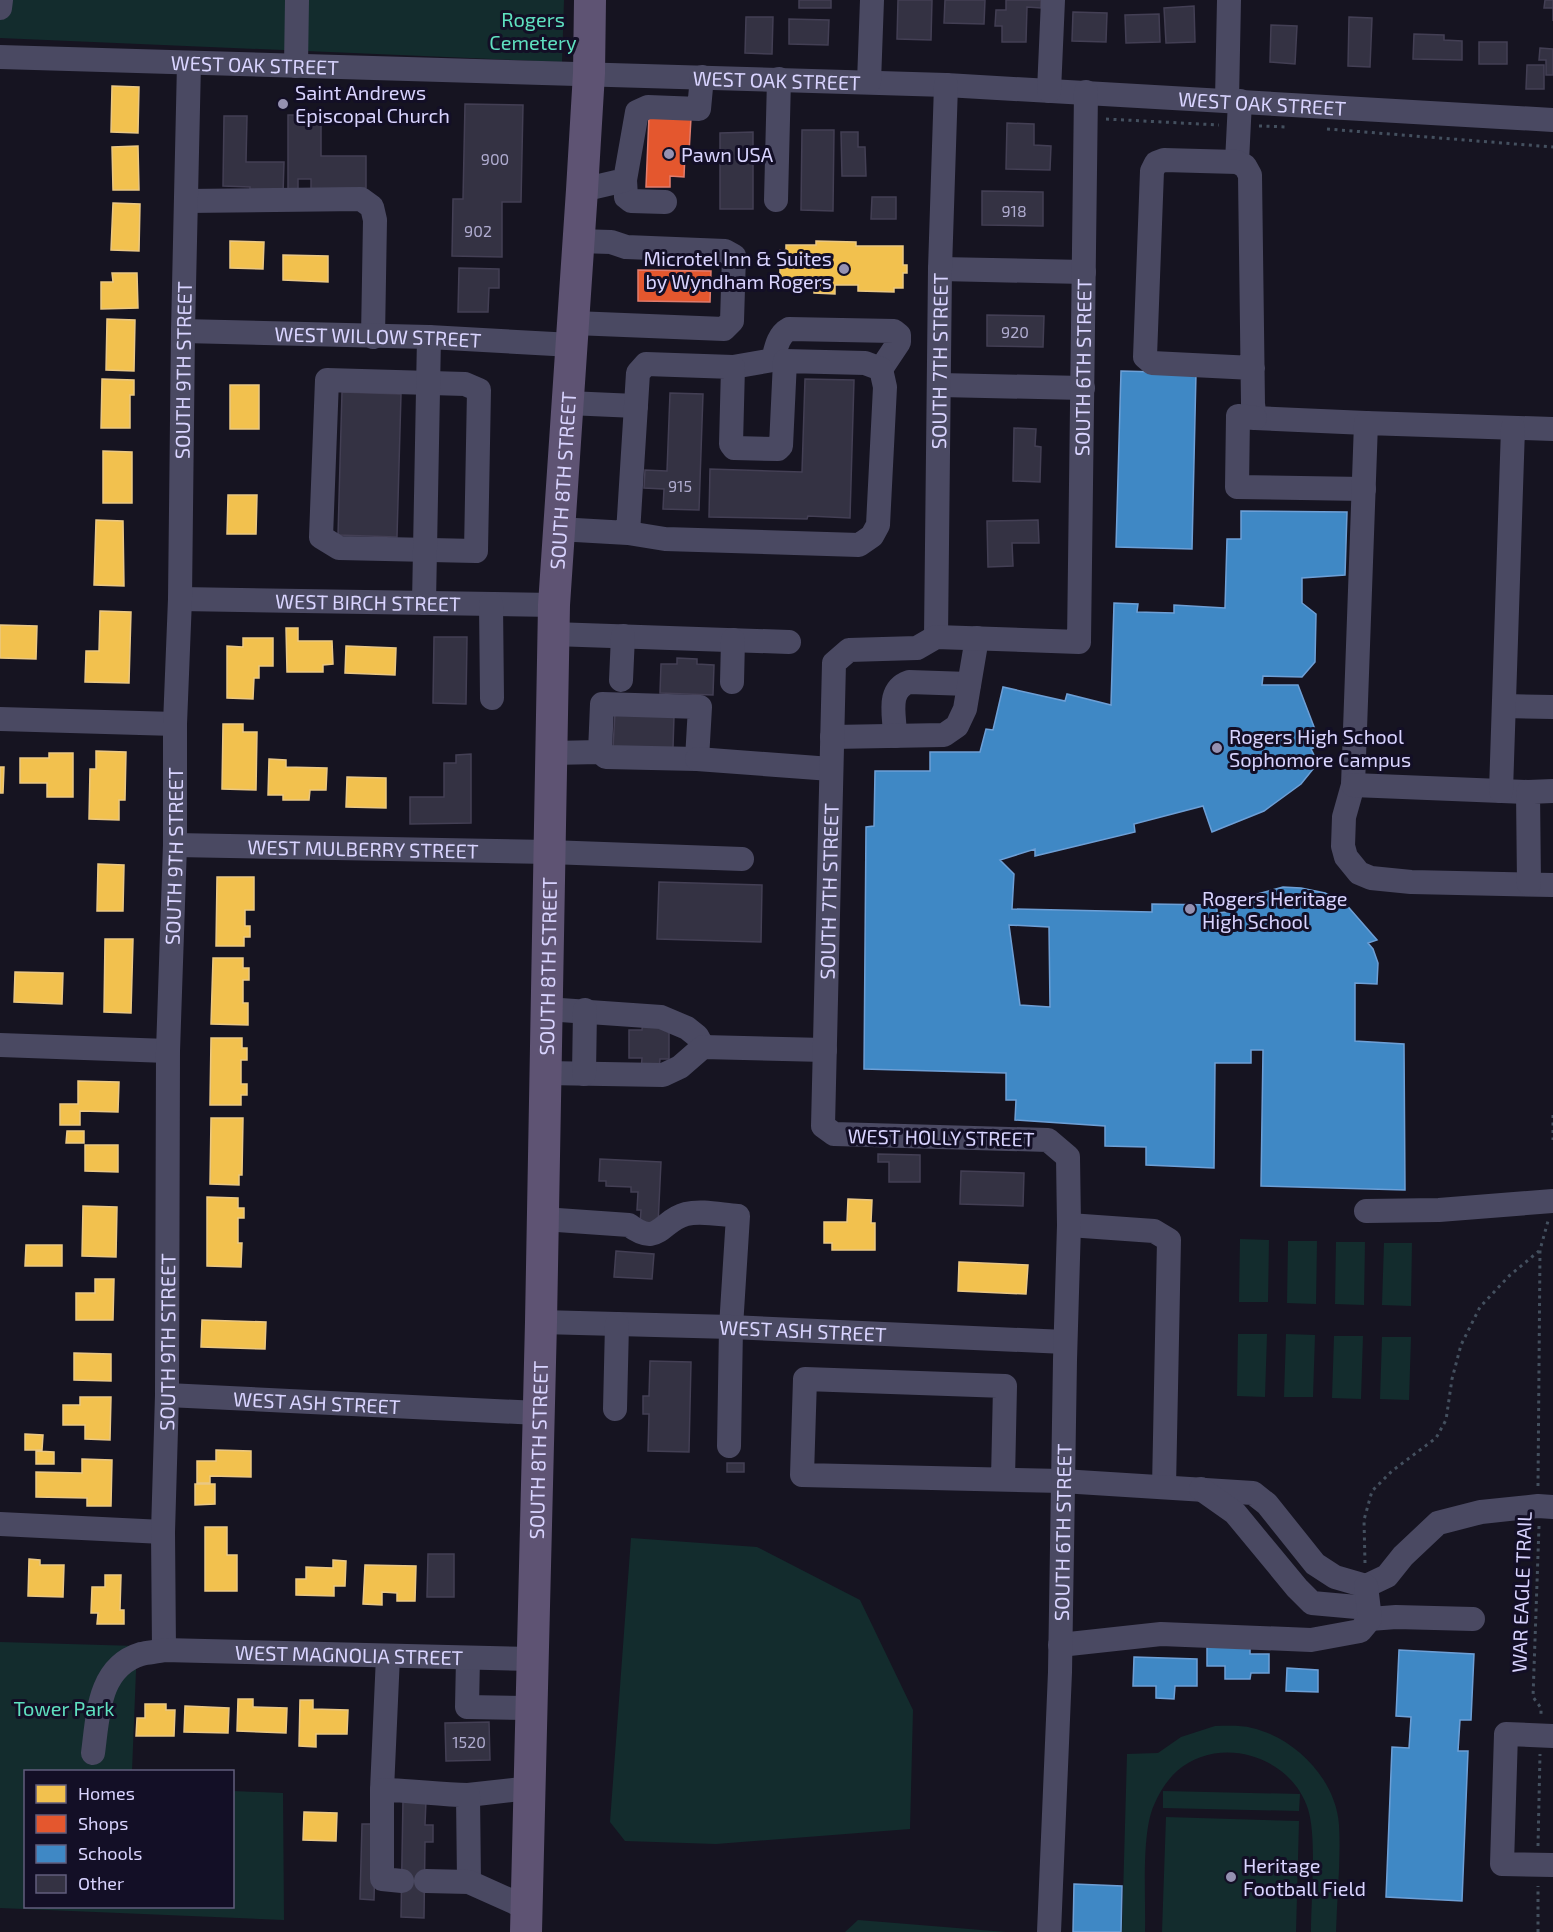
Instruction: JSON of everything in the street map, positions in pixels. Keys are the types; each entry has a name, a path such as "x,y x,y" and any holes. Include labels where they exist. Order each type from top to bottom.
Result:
{"main road":[{"name":"SOUTH 8TH STREET","path":"526,1920 541,1322 553,620 589,73 590,0"}],"street":[{"path":"0,8 1,0"},
{"path":"296,66 297,0"},
{"path":"869,82 872,0"},
{"path":"1049,91 1053,0"},
{"path":"1229,0 1237,162"},
{"name":"WEST OAK STREET","path":"0,57 946,85 1553,120"},
{"name":"SOUTH 9TH STREET","path":"164,1650 168,1051 176,845 176,724 189,63"},
{"path":"648,107 650,75"},
{"path":"665,202 631,201 626,197 624,180 637,112 648,107 699,109 702,77"},
{"path":"776,200 779,79"},
{"name":"SOUTH 7TH STREET","path":"834,1134 823,1126 834,663 849,650 917,648 936,636 940,269 946,85"},
{"name":"SOUTH 6TH STREET","path":"977,638 1079,642 1086,92"},
{"path":"1252,368 1152,363 1145,357 1152,171 1156,163 1164,160 1237,162 1245,166 1250,175 1252,368 1255,418"},
{"path":"582,190 624,180"},
{"path":"186,201 361,199 372,207 375,220 373,337"},
{"name":"WEST WILLOW STREET","path":"183,331 429,337 724,329 732,321 734,256 725,251 626,247 611,242 578,242"},
{"path":"940,269 1084,272"},
{"path":"558,529 628,533 665,538 859,545 872,536 878,525 885,387 881,369 899,342 899,335 894,331 789,329 784,332 777,344 781,446 778,449 734,448 731,444 733,367"},
{"path":"424,603 429,337"},
{"path":"628,533 638,373 646,364 733,367 779,361 865,363 881,369"},
{"path":"327,380 465,384 479,390 476,551 425,550 339,548 321,537 327,380"},
{"path":"940,385 1083,388"},
{"path":"568,403 636,406"},
{"path":"1364,489 1237,487 1238,417 1553,429"},
{"path":"1366,423 1353,785 1344,817 1343,846 1346,856 1359,873 1371,878 1411,882 1553,885"},
{"path":"1501,790 1513,428"},
{"name":"WEST BIRCH STREET","path":"180,599 491,604 623,636 789,642"},
{"path":"491,604 492,698"},
{"path":"621,680 623,636"},
{"path":"832,737 944,735 957,726 965,710 977,638 936,636"},
{"path":"732,682 733,640"},
{"path":"896,736 894,695 900,685 909,682 969,684"},
{"path":"600,753 602,704 700,707 698,759"},
{"path":"1503,706 1553,707"},
{"path":"0,719 176,724"},
{"path":"551,753 600,753 606,757 698,759 831,769"},
{"path":"1353,785 1553,791"},
{"path":"1528,792 1529,884"},
{"name":"WEST MULBERRY STREET","path":"176,845 549,852 742,859"},
{"path":"546,1009 661,1017 687,1028 697,1036 703,1047"},
{"path":"584,1074 585,1010"},
{"path":"0,1045 168,1051"},
{"path":"546,1073 663,1075 680,1067 703,1047 825,1050"},
{"name":"WEST HOLLY STREET","path":"834,1134 1048,1140"},
{"name":"SOUTH 6TH STREET","path":"1048,1140 1068,1157 1069,1225 1060,1645 1049,1932"},
{"path":"1366,1211 1551,1208"},
{"path":"543,1219 629,1225 647,1234 660,1232 685,1214 738,1216 731,1327 729,1446"},
{"path":"1069,1225 1154,1231 1169,1240 1164,1487"},
{"name":"WEST ASH STREET","path":"541,1322 731,1327 1065,1342"},
{"path":"615,1409 617,1324"},
{"path":"1003,1479 1005,1386 805,1379 802,1474 1062,1481 1253,1493 1267,1504 1315,1564 1335,1576 1368,1604 1396,1617 1473,1619"},
{"name":"WEST ASH STREET","path":"167,1395 538,1413"},
{"path":"1202,1489 1235,1513 1312,1603 1368,1604"},
{"path":"1060,1645 1161,1634 1311,1640 1360,1631 1368,1604 1387,1576 1403,1556 1438,1523 1481,1512 1546,1506"},
{"path":"0,1524 163,1532"},
{"name":"WEST MAGNOLIA STREET","path":"93,1753 99,1703 111,1674 125,1662 140,1654 164,1650 533,1659"},
{"path":"388,1656 382,1790 382,1879 469,1882 526,1920"},
{"path":"468,1658 467,1707 532,1708"},
{"path":"1545,1865 1502,1864 1506,1734 1547,1736"},
{"path":"382,1790 409,1790 435,1795 468,1795 530,1788"},
{"path":"468,1795 469,1882"}],"path":[{"path":"1553,1115 1553,1140"},
{"name":"WAR EAGLE TRAIL","path":"1538,1932 1545,1865 1547,1736 1541,1708 1533,1697 1546,1506 1540,1250 1551,1208"},
{"path":"1368,1604 1364,1520 1372,1491 1392,1471 1436,1438 1446,1420 1452,1379 1461,1345 1480,1307 1509,1276 1540,1250"}],"green space":[{"name":"Rogers Cemetery","path":"0,0 564,0 562,62 0,38"},
{"path":"1240,1239 1269,1240 1268,1302 1239,1302"},
{"path":"1288,1241 1317,1241 1316,1304 1287,1303"},
{"path":"1336,1242 1365,1242 1364,1305 1335,1304"},
{"path":"1384,1243 1412,1243 1411,1306 1382,1305"},
{"path":"1238,1334 1267,1334 1265,1397 1237,1396"},
{"path":"1286,1334 1315,1335 1313,1397 1284,1397"},
{"path":"1334,1336 1363,1336 1361,1399 1332,1398"},
{"path":"1382,1337 1411,1337 1409,1400 1380,1399"},
{"path":"631,1538 757,1547 860,1600 913,1710 910,1829 716,1844 625,1841 610,1822"},
{"name":"Tower Park","path":"0,1642 137,1646 132,1770 24,1770 24,1908 234,1908 234,1791 283,1793 284,1920 0,1908"},
{"path":"1215,1726 1243,1726 1268,1733 1298,1751 1322,1777 1336,1808 1339,1825 1336,1932 1311,1932 1313,1869 1311,1821 1299,1791 1286,1776 1270,1764 1252,1756 1233,1753 1213,1754 1194,1760 1177,1771 1161,1791 1154,1805 1147,1832 1145,1932 1122,1932 1127,1754 1158,1753 1181,1737"},
{"path":"1163,1791 1300,1794 1299,1811 1163,1808"},
{"name":"Heritage Football Field","path":"1166,1817 1299,1821 1296,1932 1162,1932"},
{"path":"858,1920 1006,1932 845,1932"}],"building: Homes":[{"path":"112,86 139,87 138,133 111,132"},
{"path":"138,146 139,190 113,190 112,147"},
{"path":"113,203 140,204 139,251 111,250"},
{"path":"230,241 264,242 263,269 230,268"},
{"name":"Microtel Inn & Suites by Wyndham Rogers","path":"816,241 856,242 856,246 903,246 903,265 907,265 907,273 903,273 903,288 894,288 894,292 858,291 858,285 835,285 835,294 803,290 803,285 786,285 780,278 780,250 786,250 786,245 816,245"},
{"path":"283,255 328,256 328,282 283,280"},
{"path":"112,273 137,273 138,308 101,309 101,282 113,282"},
{"path":"107,319 135,320 134,371 106,370"},
{"path":"102,379 134,380 134,395 130,395 130,428 101,428"},
{"path":"230,385 259,385 259,429 230,429"},
{"path":"103,451 132,452 132,503 103,503"},
{"path":"228,495 257,495 256,534 227,534"},
{"path":"96,520 123,521 124,586 94,585"},
{"path":"100,611 131,612 129,683 85,682 86,651 99,651"},
{"path":"0,625 37,626 36,659 0,658"},
{"path":"286,628 298,628 298,641 332,641 333,664 323,665 323,672 287,672"},
{"path":"243,638 273,638 273,666 259,666 259,678 254,678 253,699 227,698 227,646 243,647"},
{"path":"346,646 396,648 395,675 345,673"},
{"path":"223,724 243,724 243,732 257,732 256,790 222,789"},
{"path":"96,751 126,752 125,800 119,800 119,820 89,819 90,769 96,769"},
{"path":"49,753 73,753 73,797 47,797 47,783 20,783 20,758 49,758"},
{"path":"269,759 286,760 286,767 327,768 326,790 310,790 309,800 283,800 283,795 268,795"},
{"path":"0,767 4,767 3,793 0,793"},
{"path":"347,777 386,778 386,808 346,807"},
{"path":"98,864 124,865 123,911 97,911"},
{"path":"217,877 254,877 254,910 245,910 245,926 250,926 250,937 244,937 244,946 216,946"},
{"path":"105,939 133,939 131,1013 104,1012"},
{"path":"213,958 243,958 243,968 249,968 249,980 243,980 243,1003 248,1003 248,1025 211,1024"},
{"path":"15,972 63,973 62,1004 14,1002"},
{"path":"211,1038 242,1038 242,1048 247,1048 247,1060 241,1060 241,1084 247,1084 247,1095 241,1095 241,1105 210,1105"},
{"path":"78,1081 119,1082 118,1112 80,1111 80,1125 60,1125 60,1104 78,1104"},
{"path":"211,1118 243,1118 242,1175 239,1175 239,1185 210,1184"},
{"path":"67,1131 84,1131 84,1143 66,1143"},
{"path":"85,1145 118,1145 118,1172 85,1171"},
{"path":"207,1197 238,1198 238,1208 244,1208 244,1218 238,1218 238,1243 242,1243 241,1267 207,1266"},
{"path":"848,1199 872,1200 871,1223 875,1223 875,1250 832,1250 832,1243 824,1243 824,1222 847,1222"},
{"path":"83,1206 117,1207 116,1257 82,1256"},
{"path":"26,1245 62,1245 62,1266 25,1266"},
{"path":"959,1262 1028,1265 1026,1294 958,1291"},
{"path":"95,1279 114,1279 113,1320 76,1320 76,1293 95,1293"},
{"path":"202,1320 266,1322 265,1349 201,1347"},
{"path":"74,1353 111,1354 111,1381 74,1380"},
{"path":"80,1397 111,1397 110,1440 85,1439 85,1425 63,1425 63,1405 80,1405"},
{"path":"25,1434 43,1435 42,1450 25,1450"},
{"path":"216,1450 251,1451 251,1477 210,1476 210,1483 197,1483 197,1461 216,1461"},
{"path":"36,1451 54,1452 54,1464 36,1464"},
{"path":"82,1459 112,1460 111,1506 87,1506 87,1498 36,1497 36,1472 82,1473"},
{"path":"195,1484 215,1484 215,1504 195,1505"},
{"path":"205,1527 227,1527 227,1555 237,1555 237,1591 205,1591"},
{"path":"29,1559 40,1560 40,1565 64,1565 63,1597 28,1596"},
{"path":"333,1560 346,1561 345,1586 334,1586 334,1596 296,1595 296,1579 306,1579 306,1567 333,1568"},
{"path":"365,1565 416,1566 415,1601 397,1601 397,1593 382,1592 382,1605 363,1604"},
{"path":"105,1575 121,1575 120,1610 124,1610 124,1624 97,1624 98,1613 91,1613 92,1587 105,1587"},
{"path":"238,1699 253,1699 253,1707 287,1708 286,1733 237,1731"},
{"path":"300,1700 313,1700 313,1709 348,1710 347,1734 316,1734 316,1747 299,1746"},
{"path":"145,1704 166,1704 166,1710 175,1710 174,1736 136,1736 137,1718 145,1718"},
{"path":"185,1706 229,1708 228,1733 184,1732"},
{"path":"304,1812 337,1813 336,1841 303,1840"}],"building: Shops":[{"path":"649,116 691,118 689,153 685,153 684,177 670,176 670,187 646,187"},
{"path":"638,270 711,271 710,302 638,301"}],"building: Schools":[{"path":"1121,371 1196,373 1192,549 1116,547"},
{"path":"1241,511 1347,512 1345,575 1302,578 1302,603 1316,614 1315,662 1302,677 1263,676 1262,685 1298,685 1321,745 1311,749 1318,763 1301,784 1264,811 1212,832 1203,806 1134,824 1135,832 1035,856 1035,849 1000,860 1014,874 1012,909 1152,912 1152,904 1217,905 1217,913 1226,912 1247,897 1283,887 1325,893 1344,902 1377,940 1368,943 1378,963 1377,984 1355,983 1355,1041 1404,1044 1405,1190 1261,1186 1263,1050 1251,1050 1251,1063 1215,1063 1214,1168 1146,1165 1146,1147 1105,1146 1105,1126 1015,1120 1016,1100 1006,1100 1006,1073 864,1069 866,827 874,826 875,771 930,771 930,752 980,752 986,729 993,730 1003,687 1065,701 1067,694 1111,705 1114,603 1138,604 1137,612 1174,613 1174,605 1225,608 1227,539 1241,539","holes":["1009,925 1049,927 1050,1007 1020,1005"]},
{"path":"1207,1647 1250,1647 1250,1654 1269,1654 1269,1673 1251,1673 1250,1679 1225,1679 1225,1666 1207,1666"},
{"path":"1399,1650 1474,1654 1471,1720 1460,1720 1458,1751 1468,1751 1462,1901 1386,1897 1392,1747 1409,1748 1411,1717 1396,1716"},
{"path":"1134,1657 1197,1659 1197,1686 1175,1686 1174,1699 1156,1698 1156,1686 1133,1686"},
{"path":"1287,1668 1318,1670 1318,1692 1286,1691"},
{"path":"1074,1884 1122,1886 1121,1932 1073,1932"}],"building: Other":[{"path":"799,0 831,0 831,8 799,8"},
{"path":"898,0 932,0 931,40 897,39"},
{"path":"945,0 985,0 984,24 944,23"},
{"path":"1006,0 1041,0 1041,8 1027,7 1026,42 1002,42 1002,26 995,26 996,10 1006,10"},
{"path":"1545,0 1553,0 1553,8 1544,8"},
{"path":"1194,6 1195,42 1166,43 1164,8"},
{"path":"1073,12 1107,13 1106,42 1072,41"},
{"path":"1159,14 1160,42 1126,43 1125,15"},
{"path":"746,17 773,17 772,54 745,53"},
{"path":"1349,17 1372,18 1370,67 1348,66"},
{"path":"789,19 829,20 828,45 789,44"},
{"path":"1271,25 1297,26 1295,64 1270,62"},
{"path":"1414,34 1444,35 1444,40 1462,41 1462,60 1413,59"},
{"path":"1479,42 1507,42 1507,64 1479,64"},
{"path":"1540,48 1553,49 1553,75 1546,75 1546,60 1539,60"},
{"path":"1527,65 1544,65 1544,89 1526,89"},
{"path":"465,104 523,105 521,202 502,202 502,257 452,256 453,199 463,199"},
{"path":"288,115 321,115 321,156 366,156 366,188 311,189 311,179 298,179 298,189 288,189"},
{"path":"224,116 247,116 246,162 284,162 283,195 250,195 250,187 223,186"},
{"path":"1007,123 1034,124 1034,145 1051,146 1050,170 1006,169"},
{"path":"802,130 834,130 833,211 801,210"},
{"path":"753,132 753,209 720,209 720,133"},
{"path":"841,132 858,132 858,147 865,147 866,176 842,176"},
{"path":"982,191 1043,192 1043,226 982,225"},
{"path":"872,197 896,197 896,219 871,219"},
{"path":"459,268 499,269 499,288 489,288 488,312 458,312"},
{"path":"987,315 1044,316 1043,347 987,346"},
{"path":"805,379 854,380 850,518 709,517 710,469 802,472"},
{"path":"342,392 401,394 397,537 338,535"},
{"path":"670,393 703,394 699,510 663,509 664,489 644,488 645,470 667,471"},
{"path":"1014,428 1036,429 1035,446 1041,447 1040,482 1013,481"},
{"path":"1038,520 1039,543 1012,543 1013,566 988,567 987,521"},
{"path":"434,637 467,637 466,704 433,703"},
{"path":"677,658 697,659 697,664 714,665 713,695 660,693 661,664 677,664"},
{"path":"615,712 674,716 673,748 613,748"},
{"path":"471,754 471,823 410,824 410,797 444,797 444,763 456,763 456,755"},
{"path":"659,882 762,885 761,942 657,939"},
{"path":"643,1019 669,1030 669,1059 660,1059 659,1070 641,1070 642,1058 629,1058 629,1030 642,1030"},
{"path":"878,1154 920,1155 920,1182 889,1182 889,1162 878,1162"},
{"path":"600,1159 661,1162 658,1225 640,1224 641,1210 637,1210 638,1192 631,1192 631,1187 606,1186 606,1181 599,1181"},
{"path":"961,1171 1024,1173 1023,1206 960,1204"},
{"path":"616,1251 654,1254 652,1279 614,1277"},
{"path":"650,1361 691,1362 689,1452 648,1451 649,1414 643,1414 643,1396 649,1396"},
{"path":"727,1463 744,1463 744,1472 727,1472"},
{"path":"428,1554 454,1554 454,1597 427,1597"},
{"path":"489,1722 490,1760 446,1761 445,1723"},
{"path":"403,1799 426,1800 425,1825 433,1825 433,1842 425,1842 424,1918 401,1917"},
{"path":"362,1824 376,1824 374,1900 360,1899"}],"place":[{"name":"Saint Andrews Episcopal Church","path":"283,104"},
{"name":"Pawn USA","path":"669,154"},
{"name":"Microtel Inn & Suites by Wyndham Rogers","path":"844,269"},
{"name":"Rogers High School Sophomore Campus","path":"1217,748"},
{"name":"Rogers Heritage High School","path":"1190,909"},
{"name":"Heritage Football Field","path":"1231,1877"}]}
